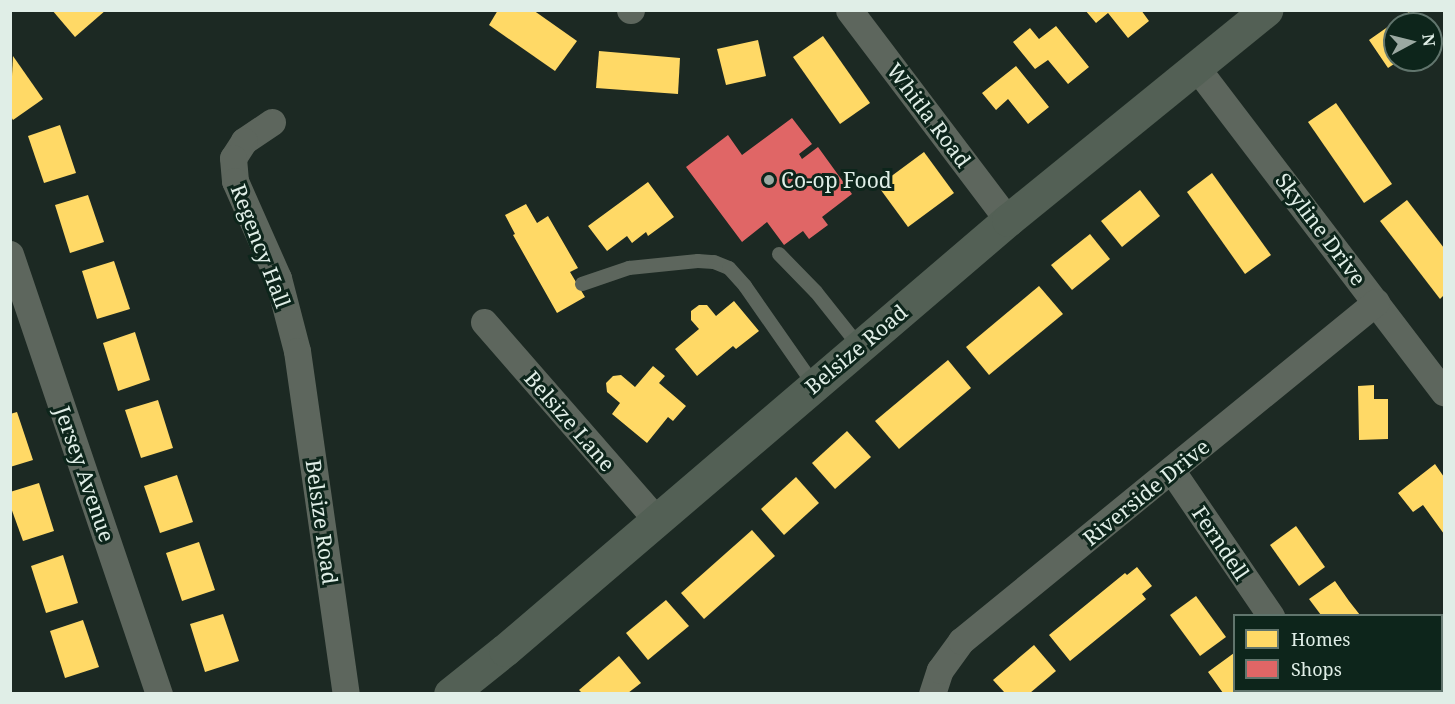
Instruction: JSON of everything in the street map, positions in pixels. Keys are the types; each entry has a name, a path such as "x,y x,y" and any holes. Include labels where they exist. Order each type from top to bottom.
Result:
{"street":[{"name":"Whitla Road","path":"849,10 1008,220"},
{"name":"Belsize Road","path":"450,693 505,650 1008,220 1266,10"},
{"name":"Skyline Drive","path":"1196,67 1444,392"},
{"name":"Regency Hall","path":"272,122 244,141 233,158 235,181 278,278 297,351"},
{"name":"Jersey Avenue","path":"10,254 159,693"},
{"name":"Riverside Drive","path":"932,693 940,670 960,641 1172,471 1376,302"},
{"name":"Belsize Lane","path":"484,322 657,520"},
{"name":"Belsize Road","path":"297,351 346,693"},
{"name":"Ferndell","path":"1172,471 1270,614"}],"lane":[{"path":"779,254 816,292 859,346"},
{"path":"582,284 609,273 640,266 698,261 714,262 729,268 745,286 814,385"}],"building: Homes":[{"path":"52,10 106,10 75,37"},
{"path":"498,10 533,10 577,41 555,71 489,25"},
{"path":"1085,10 1141,10 1149,21 1128,38 1108,13 1096,23"},
{"path":"1056,26 1089,67 1068,84 1048,60 1035,69 1013,42 1030,28 1039,39"},
{"path":"1383,30 1383,61 1369,40"},
{"path":"823,36 870,103 840,124 793,57"},
{"path":"758,40 766,76 726,85 717,49"},
{"path":"599,51 680,58 678,94 596,88"},
{"path":"13,56 43,99 13,120 10,115"},
{"path":"1016,66 1049,107 1028,124 1008,99 996,110 982,93"},
{"path":"1336,103 1392,184 1364,203 1308,122"},
{"path":"60,125 76,173 44,183 28,136"},
{"path":"924,152 954,193 908,227 878,186"},
{"path":"1212,173 1271,255 1245,274 1187,192"},
{"path":"648,182 674,217 648,236 646,232 632,243 627,236 607,251 588,226"},
{"path":"1140,190 1160,216 1122,247 1101,221"},
{"path":"88,195 104,242 70,253 55,205"},
{"path":"1407,200 1444,248 1444,295 1440,299 1380,221"},
{"path":"526,204 537,223 548,216 578,268 570,272 585,297 557,313 513,235 515,234 505,215"},
{"path":"1090,234 1110,259 1072,290 1051,265"},
{"path":"114,261 130,309 97,319 82,271"},
{"path":"1039,286 1063,314 989,375 966,347"},
{"path":"734,301 759,331 736,349 733,346 697,376 675,349 699,329 691,320 691,311 699,305 707,305 716,316"},
{"path":"135,332 150,380 118,391 103,343"},
{"path":"948,360 971,388 899,449 875,421"},
{"path":"653,366 665,376 659,383 686,406 673,421 668,417 647,443 612,414 620,403 607,392 606,383 613,376 621,375 635,387"},
{"path":"1374,385 1374,399 1388,399 1388,439 1359,440 1358,386"},
{"path":"158,400 173,448 141,458 125,410"},
{"path":"17,412 33,460 10,467 10,414"},
{"path":"847,431 871,457 835,489 812,463"},
{"path":"1435,464 1444,477 1444,534 1423,505 1413,512 1398,493"},
{"path":"177,475 193,522 160,533 144,486"},
{"path":"796,477 819,503 784,535 761,509"},
{"path":"39,483 54,531 23,541 10,505 10,492"},
{"path":"1296,526 1325,567 1299,586 1270,545"},
{"path":"752,530 775,556 704,619 681,593"},
{"path":"199,542 215,590 182,601 166,553"},
{"path":"63,555 78,603 46,613 31,566"},
{"path":"1137,567 1152,586 1142,594 1146,599 1070,661 1049,635 1125,573 1127,575"},
{"path":"1335,581 1359,614 1320,614 1309,599"},
{"path":"1196,596 1226,637 1200,656 1170,615"},
{"path":"666,600 689,626 648,660 626,633"},
{"path":"223,614 239,661 205,672 190,624"},
{"path":"83,620 99,667 65,678 50,631"},
{"path":"1034,645 1056,671 1030,693 1005,693 993,680"},
{"path":"1233,654 1233,692 1262,693 1223,693 1208,672"},
{"path":"619,656 641,683 628,693 582,693 579,690"}],"building: Shops":[{"name":"Co-op Food","path":"792,118 812,144 799,154 802,159 818,147 852,194 822,217 828,225 809,239 803,231 784,245 767,222 742,242 686,167 728,135 742,155"}],"place":[{"name":"Co-op Food","path":"769,180"}]}
